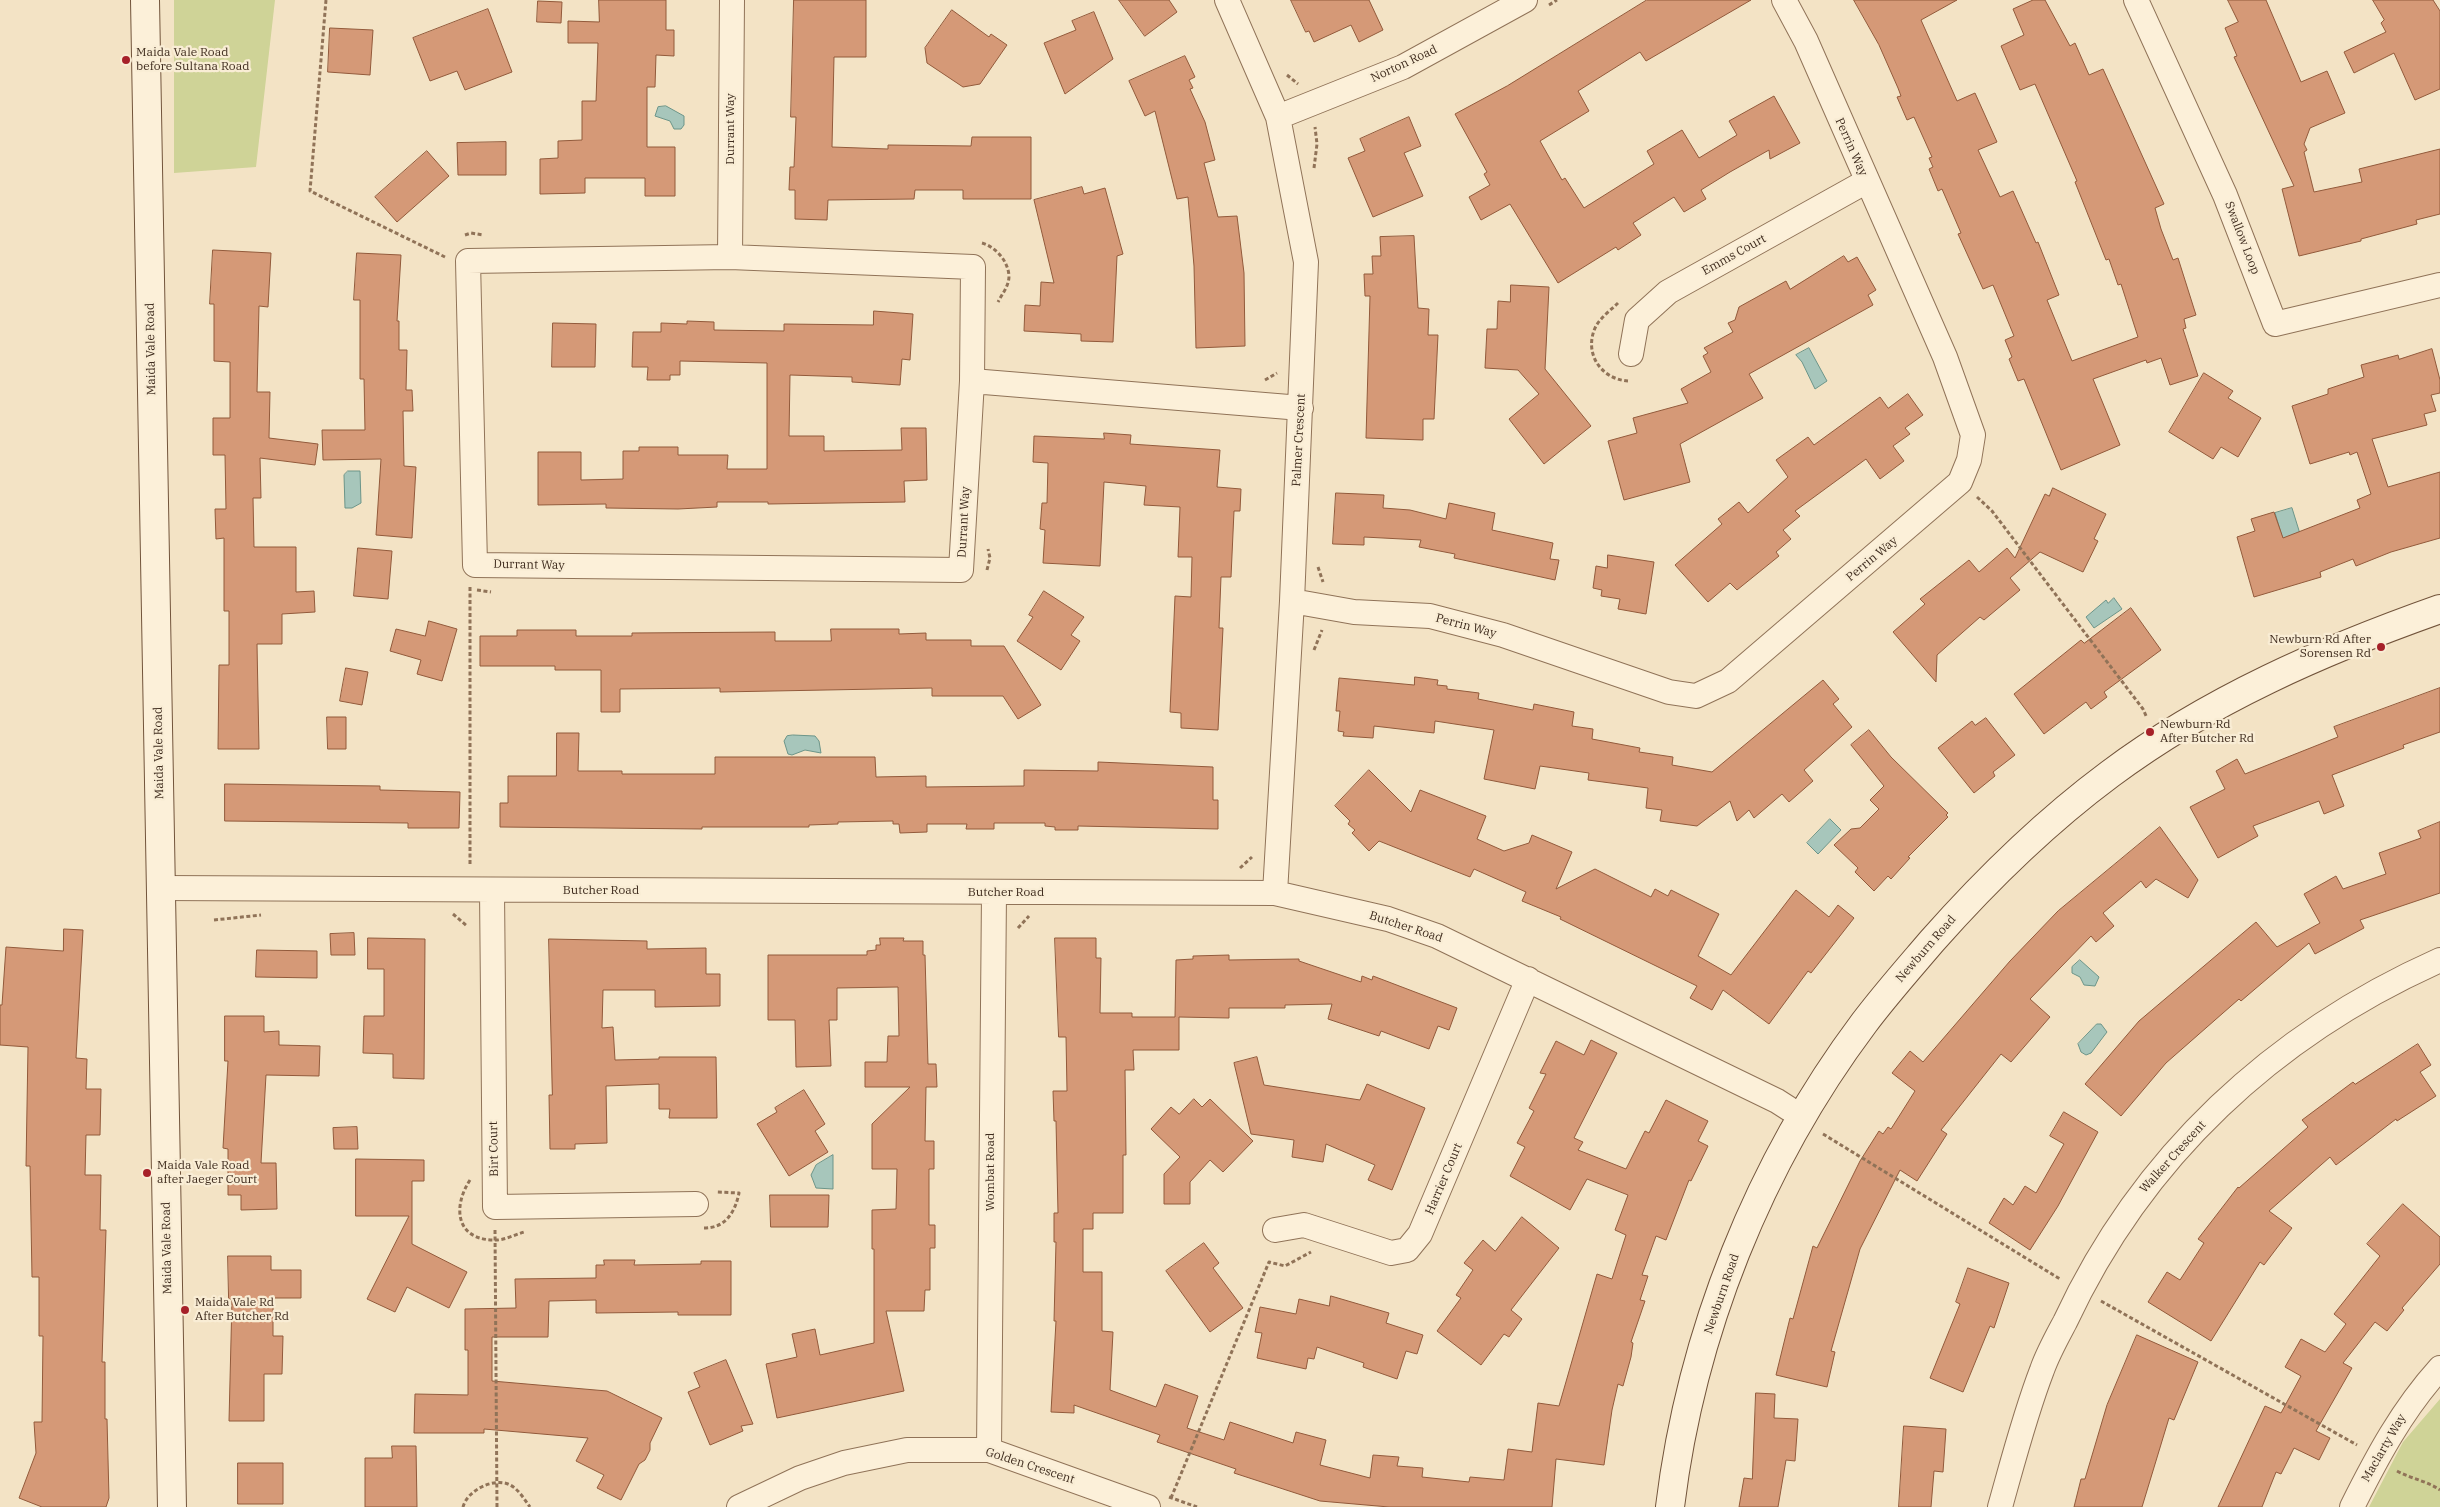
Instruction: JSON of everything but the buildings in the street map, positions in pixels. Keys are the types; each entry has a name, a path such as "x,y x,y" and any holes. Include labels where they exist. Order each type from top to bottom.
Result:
{"main road":[{"name":"Maida Vale Road","path":"145,0 172,1507"},
{"name":"Newburn Road","path":"1670,1507 1682,1434 1712,1318 1735,1255 1781,1154 1809,1123 1823,1081 1864,1021 1978,889 2028,841 2111,773 2211,709 2312,659 2376,632 2440,609"}],"street":[{"name":"Durrant Way","path":"730,257 732,0"},
{"name":"Palmer Crescent","path":"1227,0 1278,117 1306,262 1292,602 1274,893"},
{"name":"Norton Road","path":"1278,117 1403,67 1525,0"},
{"name":"Perrin Way","path":"1292,602 1354,612 1430,616 1503,635 1669,692 1696,696 1728,681 1960,482 1969,460 1973,435 1945,357 1806,41 1784,0"},
{"name":"Swallow Loop","path":"2136,0 2225,194 2275,324 2440,285"},
{"name":"Emms Court","path":"1630,354 1637,320 1668,292 1867,181"},
{"name":"Durrant Way","path":"730,257 973,268 972,381 961,570 470,574 468,261 730,257"},
{"path":"972,381 1301,408"},
{"name":"Butcher Road","path":"162,888 481,891 1274,893 1388,919 1437,936 1778,1101 1809,1123"},
{"name":"Birt Court","path":"481,891 495,1207"},
{"name":"Wombat Road","path":"989,1450 994,893"},
{"name":"Walker Crescent","path":"2000,1507 2043,1369 2079,1291 2124,1214 2158,1170 2196,1129 2303,1035 2372,992 2440,960"},
{"name":"Harrier Court","path":"1275,1230 1304,1225 1391,1253 1408,1250 1420,1234 1528,979"},
{"path":"495,1207 697,1216"},
{"name":"Maclarty Way","path":"2352,1507 2377,1456 2401,1416 2440,1368"},
{"name":"Golden Crescent","path":"739,1507 800,1478 844,1463 907,1450 989,1450 1155,1501"}],"path":[{"path":"326,0 310,191 448,258 450,253"},
{"path":"458,240 470,233 488,237"},
{"path":"975,241 990,246 999,253 1009,276 1006,288 995,308"},
{"path":"1960,482 1992,511 2143,709 2150,726"},
{"path":"986,572 990,558 988,545"},
{"path":"470,574 481,891"},
{"path":"470,574 470,587"},
{"path":"470,587 482,592 501,590"},
{"path":"1312,656 1322,631 1330,628"},
{"path":"1234,871 1255,854"},
{"path":"449,911 464,921 471,932"},
{"path":"1014,936 1021,923 1031,914"},
{"path":"214,920 267,915"},
{"path":"1809,1123 2066,1282"},
{"path":"472,1177 463,1190 458,1208 462,1224 472,1234 481,1239 495,1241 532,1229"},
{"path":"713,1192 739,1192 734,1212 715,1228 697,1216 713,1192"},
{"path":"495,1207 497,1507"},
{"path":"2093,1296 2360,1446"},
{"path":"2396,1471 2414,1480 2430,1483 2440,1490"},
{"path":"463,1507 464,1501 476,1490 496,1483 508,1484 520,1493 530,1507"},
{"path":"1155,1501 1197,1507"}],"green space":[{"path":"174,0 275,0 256,167 174,173"},
{"path":"2440,1399 2440,1507 2369,1507 2403,1442"}],"water":[{"path":"666,106 684,116 684,125 681,129 674,129 670,121 655,116 658,107"},
{"path":"1809,348 1827,381 1815,389 1802,362 1796,355"},
{"path":"348,471 360,471 361,503 352,508 345,508 344,475"},
{"path":"2292,508 2301,537 2284,543 2275,513"},
{"path":"2114,598 2122,609 2094,628 2086,617 2106,600 2108,603"},
{"path":"787,736 815,736 819,741 821,753 805,750 792,755 788,754 784,741"},
{"path":"1830,819 1841,830 1818,854 1807,843"},
{"path":"2080,960 2099,977 2095,986 2084,985 2080,977 2072,973 2072,967"},
{"path":"2097,1024 2101,1024 2107,1032 2091,1053 2086,1055 2081,1052 2078,1044"},
{"path":"833,1155 833,1189 816,1188 811,1175 816,1165"}],"place":[{"name":"Maida Vale Road before Sultana Road","path":"126,60"},
{"name":"Newburn Rd After Sorensen Rd","path":"2381,647"},
{"name":"Newburn Rd After Butcher Rd","path":"2150,732"},
{"name":"Maida Vale Road after Jaeger Court","path":"147,1173"},
{"name":"Maida Vale Rd After Butcher Rd","path":"185,1310"}]}
